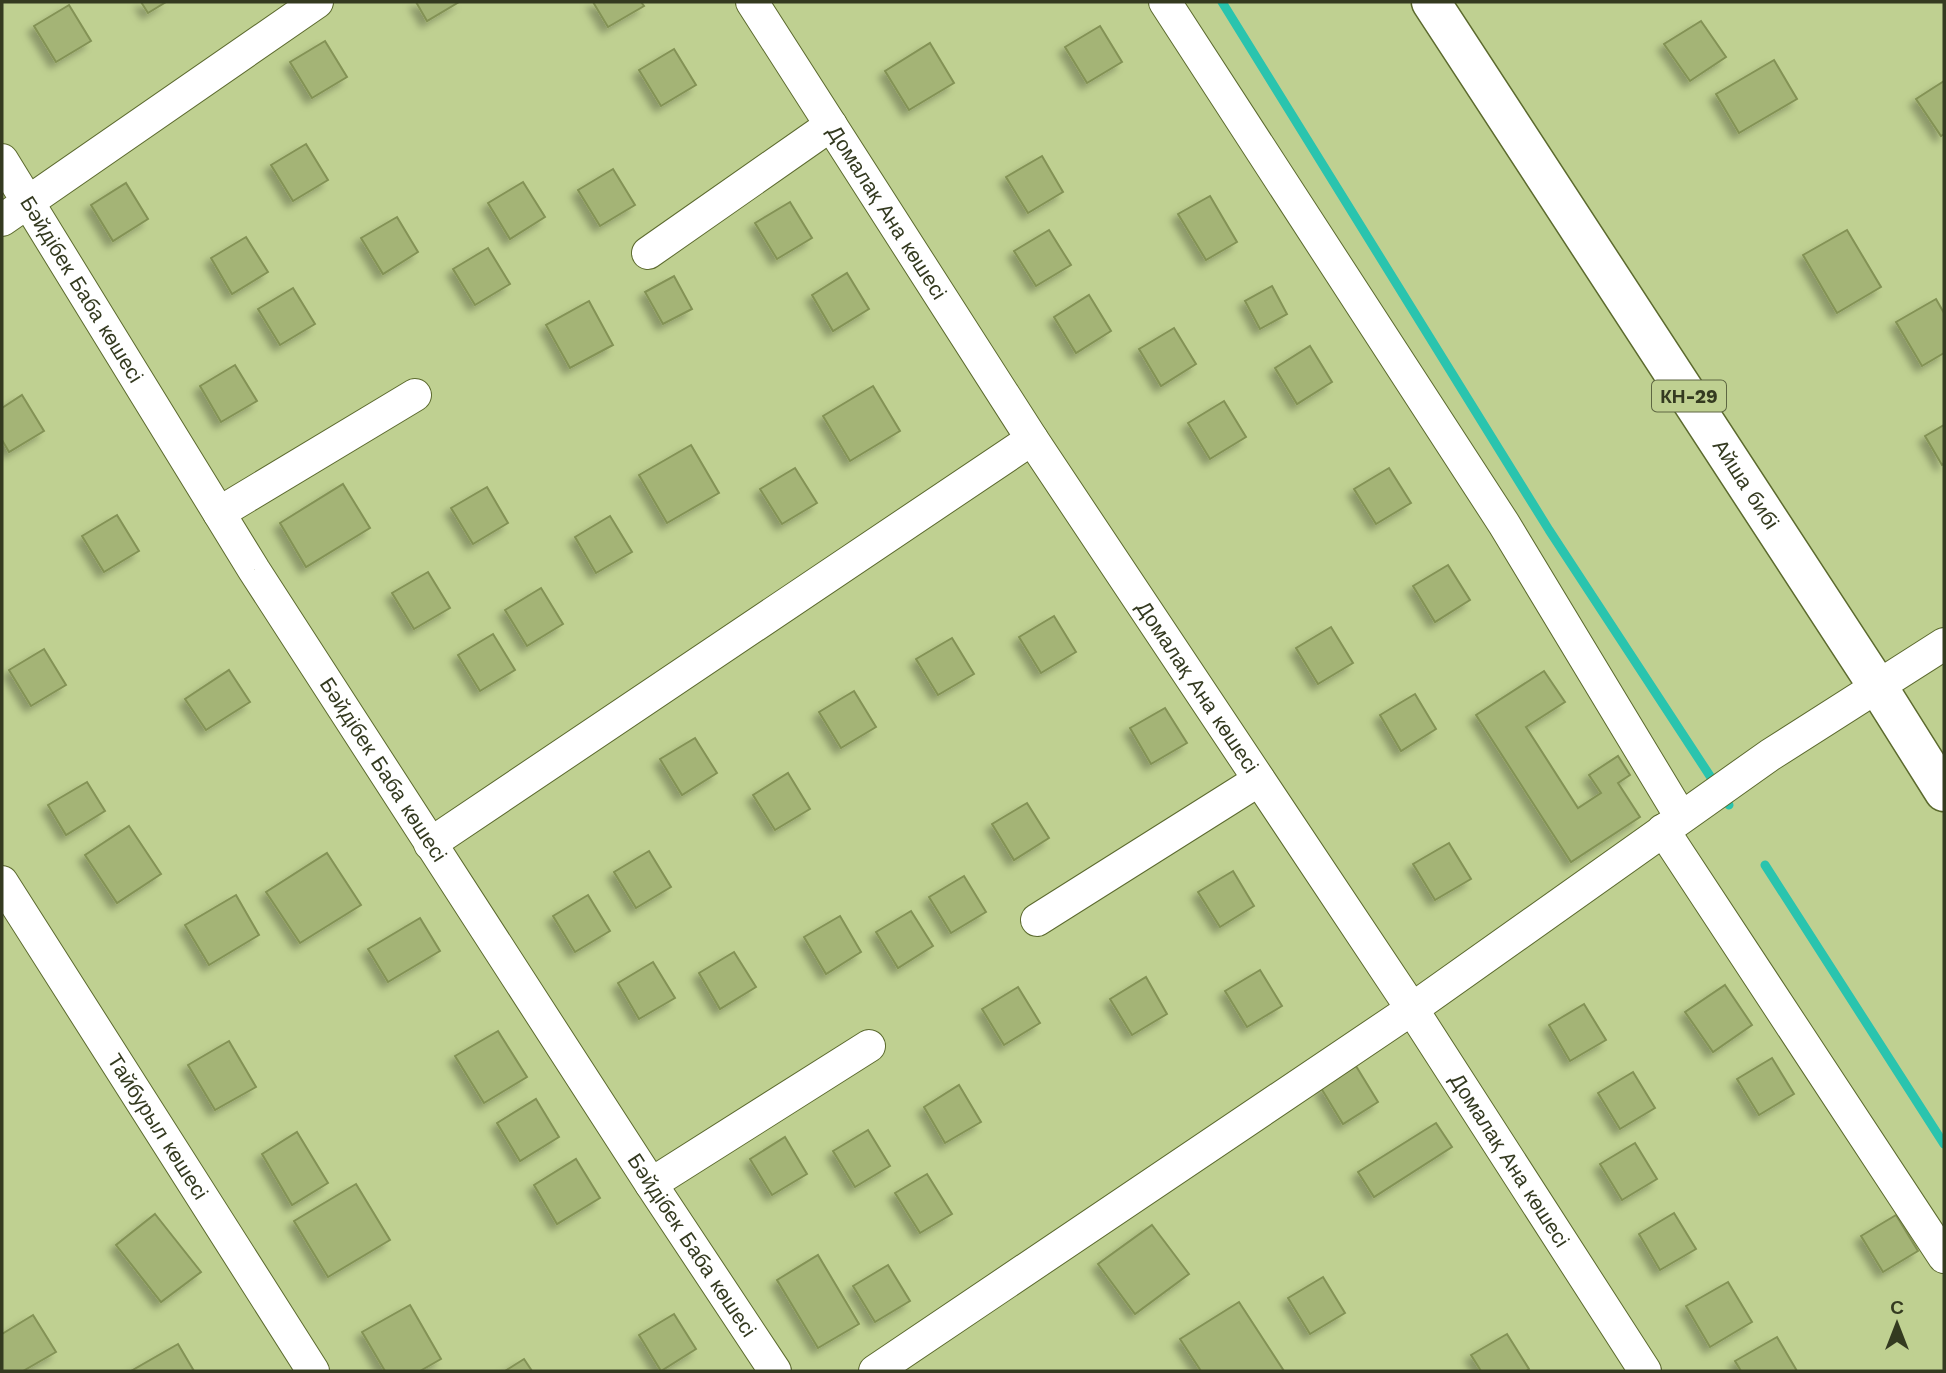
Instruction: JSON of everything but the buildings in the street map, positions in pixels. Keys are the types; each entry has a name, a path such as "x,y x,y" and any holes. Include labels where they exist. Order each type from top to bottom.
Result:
{"main road":[{"name":"Айша бибі","path":"1431,2 1878,687 1944,793"}],"street":[{"path":"2,220 317,2"},
{"name":"Домалақ Ана көшесі","path":"752,2 1032,439 1412,1009 1644,1371"},
{"path":"1165,2 1504,524 1944,1257"},
{"path":"648,253 831,125"},
{"name":"Бәйдібек Баба көшесі","path":"2,160 254,570 775,1371"},
{"path":"219,513 415,395"},
{"path":"430,844 1032,439"},
{"path":"875,1371 1412,1009 1770,755 1944,644"},
{"path":"1037,920 1259,780"},
{"name":"Тайбурыл көшесі","path":"2,882 313,1371"},
{"path":"651,1184 869,1046"}],"waterway":[{"path":"1222,2 1549,530 1729,805"},
{"path":"1765,865 1944,1144"}]}
